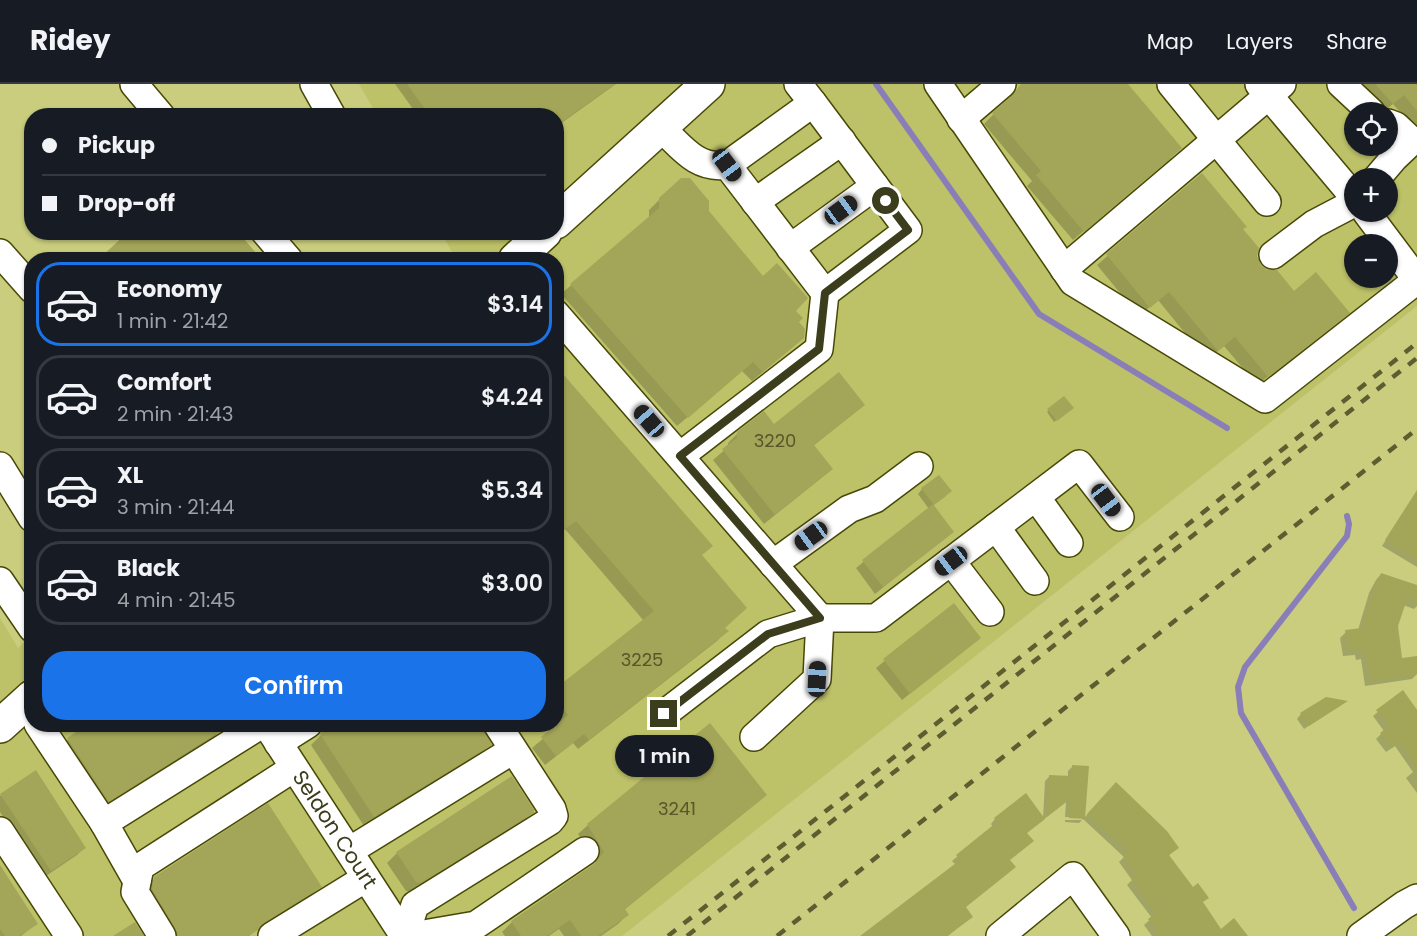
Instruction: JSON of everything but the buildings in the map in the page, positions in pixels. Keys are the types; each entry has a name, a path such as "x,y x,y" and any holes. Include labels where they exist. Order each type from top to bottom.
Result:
{"main road":[{"path":"564,215 708,84"},
{"path":"524,252 536,240"},
{"path":"0,726 24,714"}],"street":[{"path":"134,84 154,108"},
{"path":"314,84 328,108"},
{"path":"938,84 1073,282 1265,399 1417,280 1373,222"},
{"path":"962,119 1002,84"},
{"path":"1171,84 1267,202"},
{"path":"1341,84 1360,102"},
{"path":"1064,269 1216,140 1270,88 1344,184"},
{"path":"660,127 695,160 714,167 727,165 806,94 908,230 825,293"},
{"path":"1398,128 1413,141 1398,154"},
{"path":"755,202 842,141"},
{"path":"1386,168 1396,156"},
{"path":"680,456 819,349 825,293 727,165"},
{"path":"790,248 875,186"},
{"path":"1273,255 1314,224 1344,209"},
{"path":"272,240 282,252"},
{"path":"0,253 24,280"},
{"path":"564,323 820,618 817,679 754,737"},
{"path":"664,714 768,634 820,618 876,618 1079,464 1120,517"},
{"path":"0,466 24,505"},
{"path":"773,564 849,509 874,500 919,466"},
{"path":"1036,497 1069,543"},
{"path":"996,527 1035,581"},
{"path":"951,561 990,612"},
{"path":"0,581 24,616"},
{"path":"45,732 105,823 137,881"},
{"path":"105,823 267,732"},
{"name":"Seldon Court","path":"270,732 404,936"},
{"path":"404,936 415,905 553,819 552,809 502,732"},
{"path":"349,852 513,750"},
{"path":"162,936 135,892 140,867 294,768"},
{"path":"0,831 69,936"},
{"path":"412,936 476,925 585,851"},
{"path":"1000,936 1073,876 1116,936"},
{"path":"272,936 366,878"},
{"path":"1361,936 1417,898"}],"shaded area":[{"path":"359,84 1417,84 1417,306 622,936 0,936 0,618 18,648 24,642 24,732 564,732 564,252 452,252 445,240 564,240 564,108 373,108"}],"waterway":[{"path":"876,84 1039,314 1227,428"},
{"path":"1347,516 1349,524 1347,536 1245,667 1238,687 1241,713 1354,908"}],"railway":[{"path":"668,936 1417,343"},
{"path":"687,936 1417,358"},
{"path":"777,936 1417,429"}],"route":[{"path":"664,714 768,634 820,618 680,456 819,349 825,293 908,230 886,201"}]}
